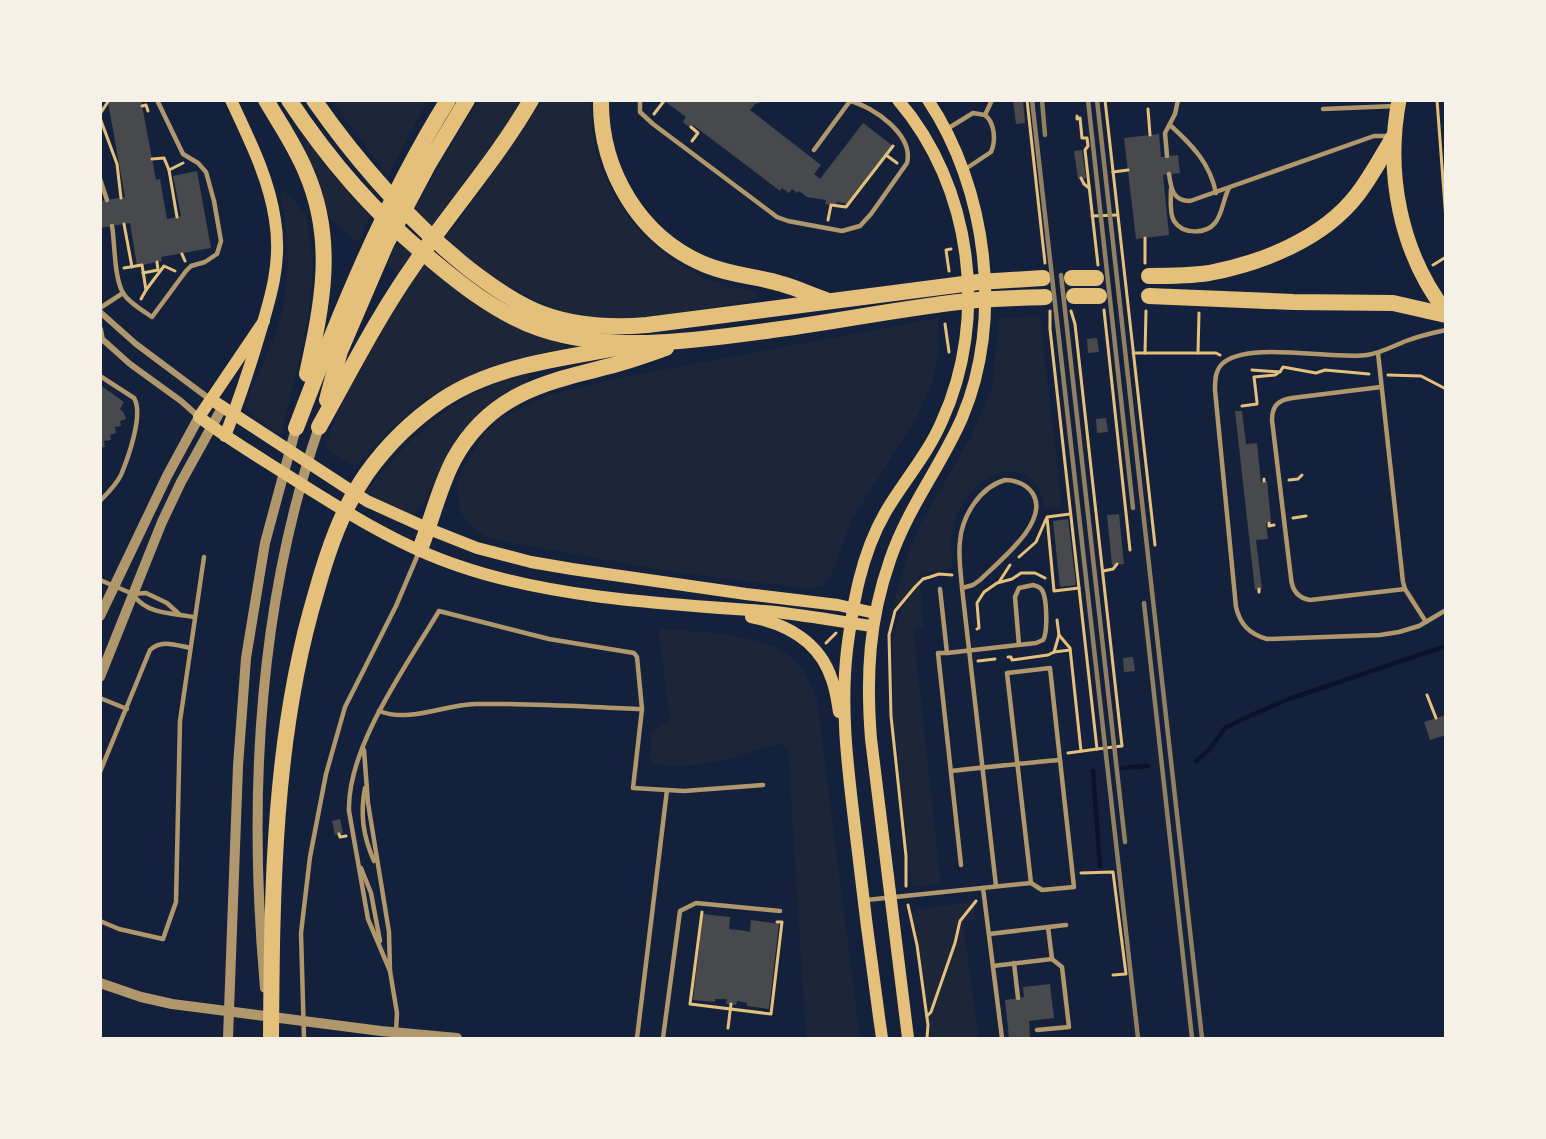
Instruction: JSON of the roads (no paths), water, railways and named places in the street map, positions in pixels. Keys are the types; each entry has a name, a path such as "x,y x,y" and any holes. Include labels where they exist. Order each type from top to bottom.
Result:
{"highway":[{"path":"266,100 297,153 312,187 320,218 324,250 321,314 296,428"},
{"path":"289,100 327,155 366,200 409,242 471,289 509,314 539,328 578,338 637,344"},
{"path":"314,100 375,179 426,232 488,283 518,302 544,314 580,323 634,326 1044,272"},
{"path":"317,434 361,281 466,100"},
{"path":"317,434 389,302 495,156 531,100"},
{"path":"601,100 604,140 615,175 634,208 660,236 705,264 736,275 782,284 826,300"},
{"path":"296,428 361,281 398,189 447,102"},
{"path":"1147,269 1196,274 1231,268 1279,251 1310,236 1341,213 1356,196 1394,136"},
{"path":"1072,278 1098,277"},
{"path":"1074,296 1101,303"},
{"path":"271,1038 268,989 273,883 287,737 306,627 335,533 348,505 368,472 388,448 417,420 443,400 473,383 523,366 637,344 688,341 966,302 1048,305"},
{"path":"1147,304 1393,303 1446,313"},
{"path":"420,549 453,462 473,432 496,410 543,383 612,366 688,341"}],"main road":[{"path":"225,436 244,387 264,321 276,276 277,242 275,218 262,172 231,100"},
{"path":"845,738 845,678 853,608 861,571 879,525 935,435 947,410 965,344 968,308 966,267 958,216 948,183 926,138 898,100"},
{"path":"908,1038 869,710 872,626 885,575 903,526 948,447 965,409 978,368 985,311 974,204 964,170 946,130 928,100"},
{"path":"1398,103 1394,136 1394,173 1401,219 1419,267 1446,313"},
{"path":"264,321 217,404 199,417 225,436 350,514 460,567 534,586 872,626"},
{"path":"217,404 359,496 429,529 477,548 531,562 875,613"},
{"path":"705,608 777,623 799,635 808,643 832,679 845,738 863,900 882,1038"}],"street":[{"path":"100,310 136,344 217,404 211,426 175,495 100,677"},
{"path":"100,329 102,339 124,359 199,417 167,476 100,616"},
{"path":"231,1038 229,1019 235,820 242,698 259,577 296,428"},
{"path":"268,989 258,871 258,750 262,696 280,574 294,508 317,434"},
{"path":"101,986 172,1004 401,1034 457,1038"}],"lane":[{"path":"112,226 117,271 123,293 152,317 190,266 212,258 220,248 217,214 206,172 198,163 183,154 157,100"},
{"path":"639,100 640,112 653,124 777,217 826,228 846,231 864,223 907,163 908,153 900,136 887,120 870,109 850,102 814,150"},
{"path":"985,115 992,100"},
{"path":"1167,156 1165,134 1178,100"},
{"path":"1323,110 1398,103"},
{"path":"946,130 973,113 989,117 993,128 994,147 988,156 964,170"},
{"path":"1170,125 1197,151 1208,166 1216,193"},
{"path":"1171,186 1177,198 1182,201 1200,199 1374,136 1394,136"},
{"path":"1169,174 1171,211 1174,221 1183,229 1205,230 1213,225 1219,218 1230,188"},
{"path":"100,179 107,200"},
{"path":"100,310 123,293"},
{"path":"1446,330 1407,340 1378,353 1353,356 1285,352 1252,353 1227,360 1219,368 1215,380 1215,401 1236,607 1238,617 1250,632 1267,639 1380,635 1410,630 1446,610"},
{"path":"1378,353 1400,557 1406,589 1426,622"},
{"path":"100,376 134,398 138,408 137,422 120,476 100,501"},
{"path":"1381,387 1292,398 1280,401 1274,406 1272,420 1289,567 1293,588 1298,596 1306,599 1406,589"},
{"path":"962,588 980,580 1022,538 1032,524 1036,509 1035,497 1022,484 1010,480 999,481 986,490 973,505 964,523 960,539 962,588 996,886"},
{"path":"303,1038 301,933 304,901 318,810 332,750 345,707 396,606 420,549"},
{"path":"100,921 119,929 163,939 175,907 179,735 204,557"},
{"path":"100,580 133,594 141,604 163,613 195,617"},
{"path":"961,865 938,654 1019,645 1040,642 1046,636 1044,596 1041,590 1033,585 1019,588 1015,597 1019,645"},
{"path":"940,589 947,653"},
{"path":"133,594 146,593 167,603 179,614"},
{"path":"390,971 382,953 371,892 357,858 349,804 364,744 379,711 439,611 537,636 634,653 637,657 642,709 633,788 696,790 762,785"},
{"path":"100,772 153,647 162,643 190,648"},
{"path":"863,900 1031,883 1042,890 1074,887 1050,668 1007,673 1031,883"},
{"path":"100,698 127,709"},
{"path":"379,711 388,715 402,716 471,704 642,709"},
{"path":"364,744 368,803 389,932 390,971 401,1034"},
{"path":"951,771 1060,760"},
{"path":"357,767 366,769"},
{"path":"366,777 362,818 366,844 377,866"},
{"path":"637,1038 667,790"},
{"path":"982,888 1002,1038"},
{"path":"663,1038 680,911 696,903 780,911"},
{"path":"989,934 1066,926"},
{"path":"1037,1030 1069,1026 1062,967 1052,959 1048,927"},
{"path":"993,966 1052,959"},
{"path":"1014,963 1018,998"}],"waterway":[{"path":"1196,761 1209,750 1225,728 1254,714 1289,699 1446,646"},
{"path":"1122,768 1148,766"},
{"path":"1093,771 1100,866"}],"railway":[{"path":"1032,100 1138,1038"},
{"path":"1042,100 1045,135"},
{"path":"1088,100 1133,508"},
{"path":"1097,100 1202,1038"},
{"path":"1061,275 1125,842"},
{"path":"1144,603 1192,1038"}]}
